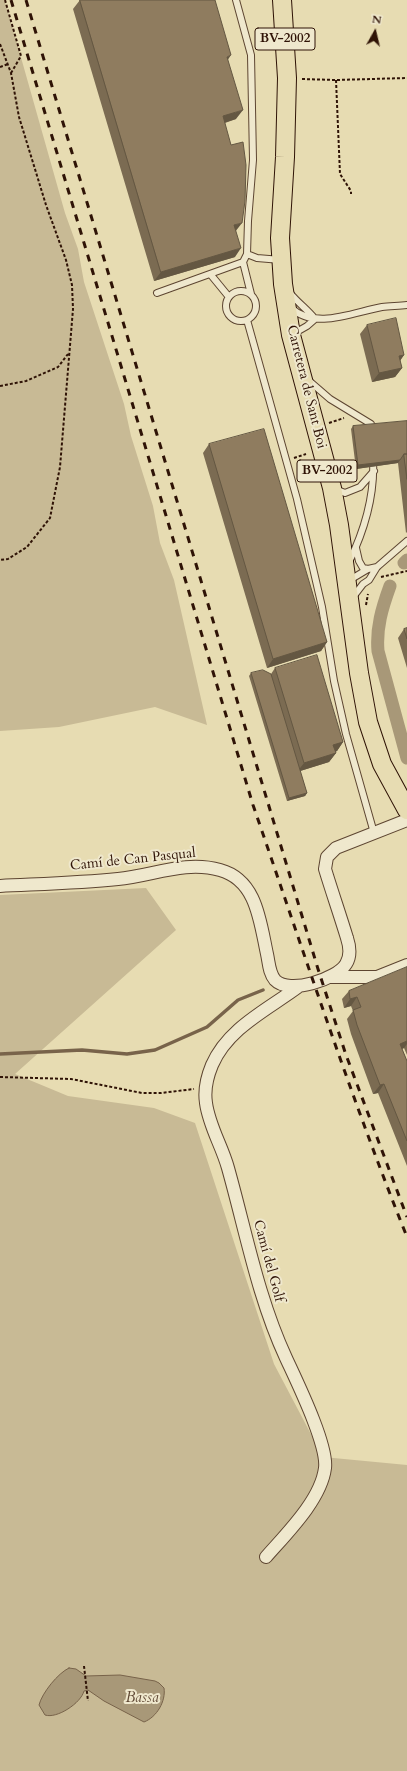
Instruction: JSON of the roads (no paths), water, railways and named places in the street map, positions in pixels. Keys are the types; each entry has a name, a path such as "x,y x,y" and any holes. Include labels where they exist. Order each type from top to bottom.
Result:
{"main road":[{"name":"Carretera de Sant Boi","path":"282,0 287,78 285,157 280,238 286,304 291,335 332,488 347,575 359,673 370,728 382,764 407,810"}],"street":[{"path":"298,987 336,974 346,964 350,951 349,943 325,869 327,857 336,848 407,820"},
{"name":"Camí de Can Pasqual","path":"0,886 120,879 194,866 226,872 245,885 252,895 260,919 270,967 275,980 286,986 298,987"},
{"path":"329,977 377,978 407,965"},
{"name":"Camí del Golf","path":"266,1557 291,1527 316,1493 323,1475 326,1459 305,1401 266,1312 227,1166 208,1115 206,1089 213,1063 228,1040 245,1023 298,987"}],"lane":[{"path":"157,294 243,262 248,254 248,221 253,160 251,55 236,0"},
{"path":"248,254 257,258 281,260"},
{"path":"243,262 256,308 251,317 246,320 237,320 229,315 226,306 232,294 241,291 251,294"},
{"path":"211,275 229,298"},
{"path":"283,284 297,303 309,311 315,319"},
{"path":"286,304 301,315 315,319 341,317 382,307 406,306"},
{"path":"291,335 298,333 315,319"},
{"path":"246,320 297,499 322,607 334,681 346,734 374,833"},
{"path":"302,375 330,399 370,424 372,440"},
{"path":"347,575 372,495 374,471 372,455"},
{"path":"332,488 345,493 360,487 374,471"},
{"path":"350,600 363,584 369,580 377,567 407,541"},
{"path":"356,548 358,561 363,568 368,569"},
{"path":"347,575 377,567"}],"water":[{"name":"Bassa","path":"69,1668 76,1669 86,1676 120,1675 155,1681 164,1688 164,1698 157,1712 149,1720 144,1722 104,1701 88,1690 84,1691 82,1696 74,1705 68,1709 56,1715 45,1715 39,1705 43,1695 55,1679"}],"waterway":[{"path":"404,563 407,560"},
{"path":"390,586 380,618 378,651 407,758"},
{"path":"0,1054 82,1050 127,1054 155,1050 207,1027 238,1000 263,990"}],"railway":[{"path":"11,0 253,805 346,1076 407,1237"},
{"path":"26,0 318,969 346,1055 407,1217"}]}
